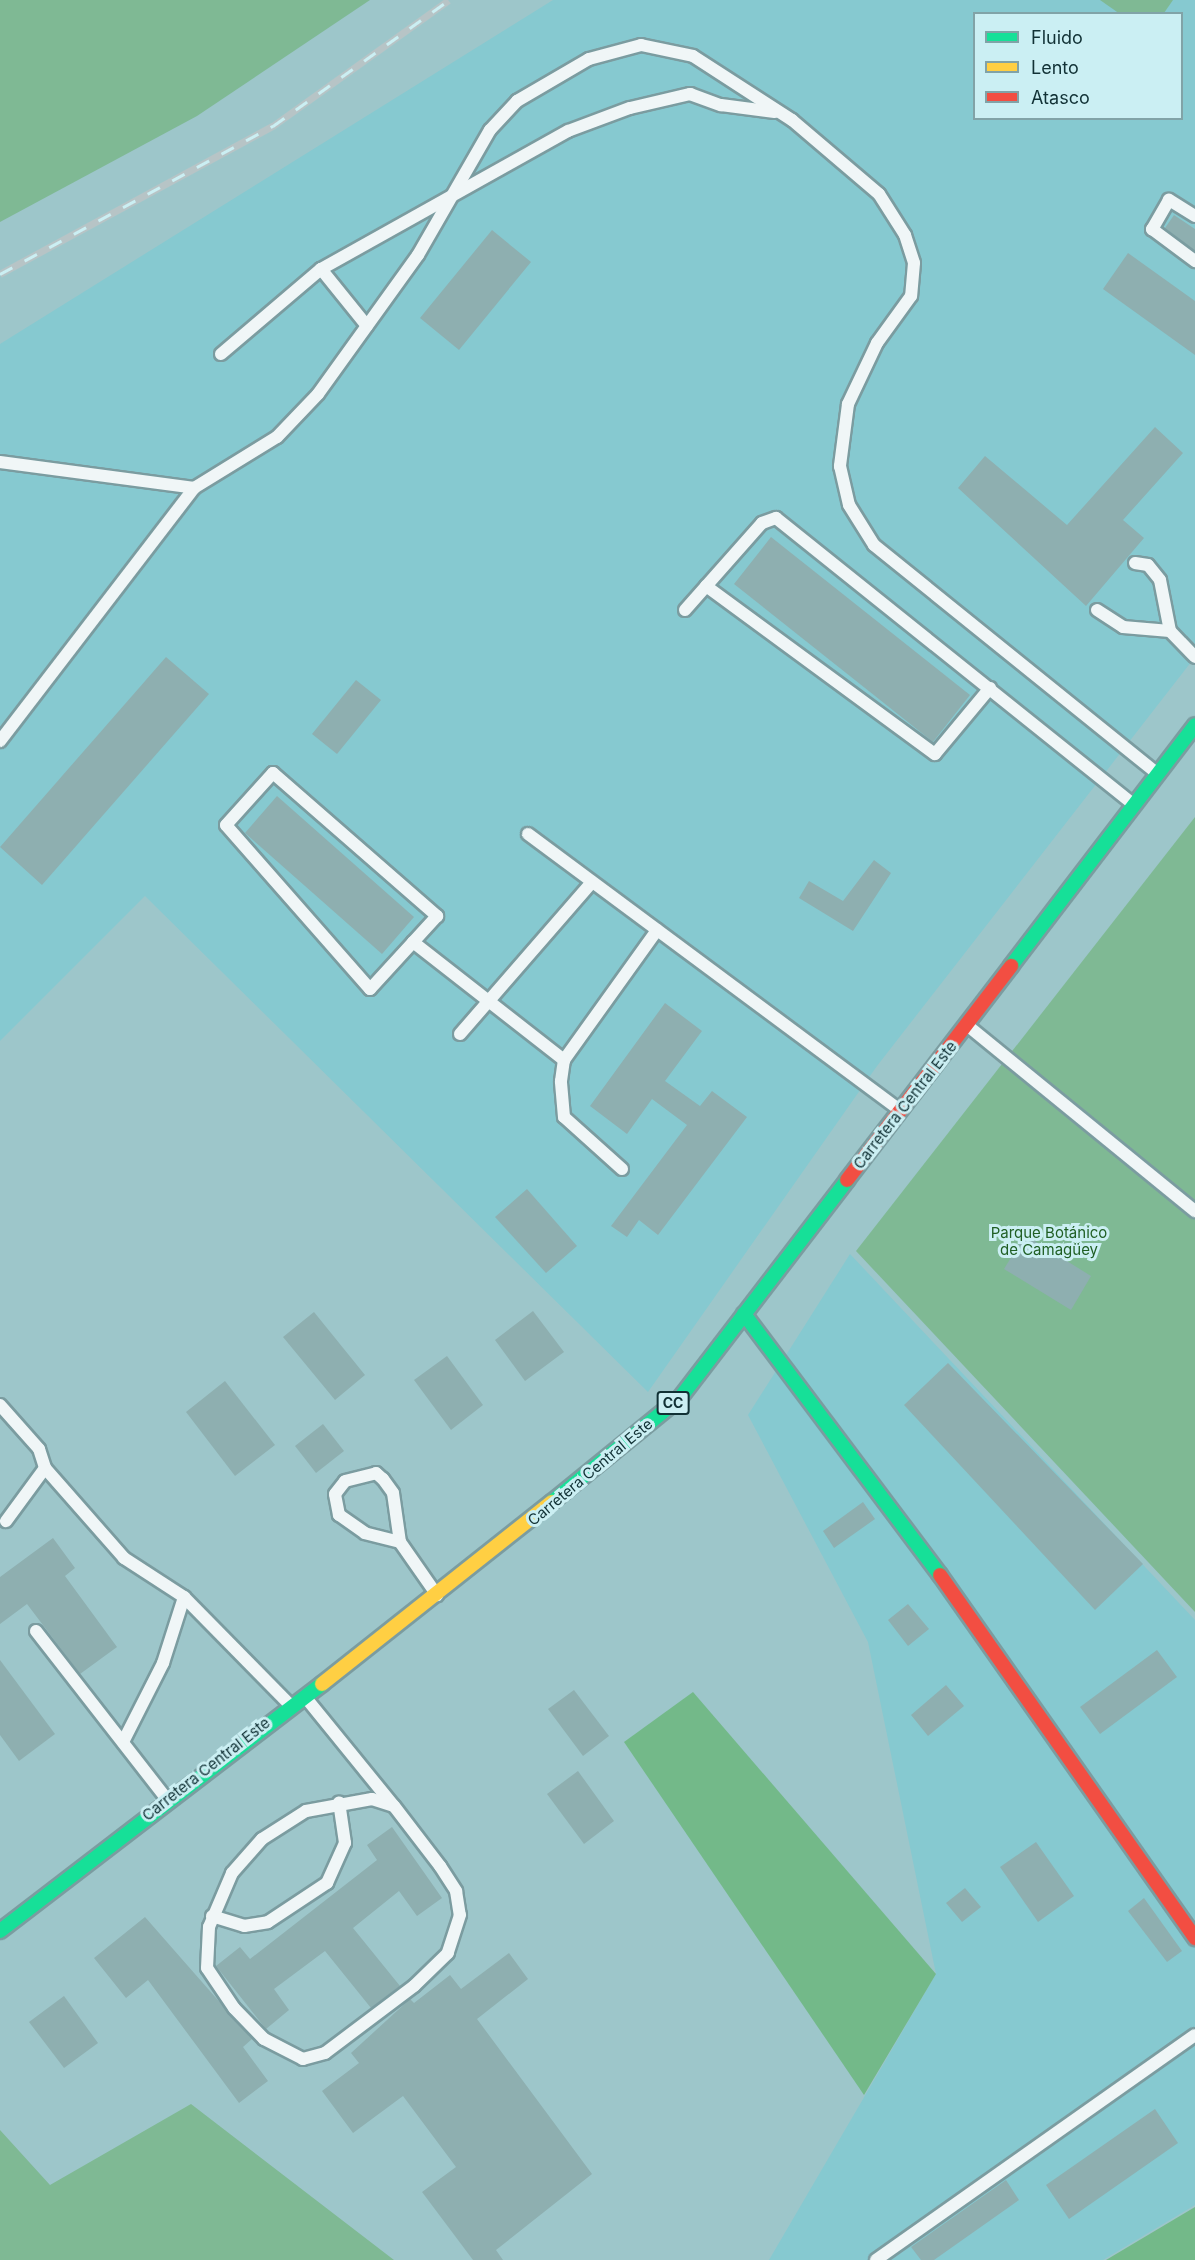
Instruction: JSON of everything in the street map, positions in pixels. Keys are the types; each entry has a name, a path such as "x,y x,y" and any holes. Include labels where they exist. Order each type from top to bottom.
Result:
{"main road":[{"name":"Carretera Central Este","path":"0,1931 167,1799 437,1596 680,1398 968,1026 1155,772 1195,725"},
{"path":"744,1314 919,1545 1195,1938"}],"lane":[{"path":"0,741 194,488 278,436 318,394 367,326 453,194 490,130 517,101 589,59 640,45 693,56 779,112 879,194 905,235 914,263 911,296 877,342 848,404 840,466 849,506 874,545 1155,772"},
{"path":"221,354 321,269 568,131 630,108 690,94 721,105 779,112"},
{"path":"1195,216 1169,200 1152,229 1195,261"},
{"path":"321,269 367,326"},
{"path":"0,462 194,488"},
{"path":"685,610 762,523 776,518 1132,803"},
{"path":"1135,563 1148,565 1160,580 1170,631 1195,657"},
{"path":"706,586 935,754 990,688"},
{"path":"1097,610 1123,627 1170,631"},
{"path":"273,773 437,916 413,942 370,989 226,825 273,773"},
{"path":"528,834 900,1111"},
{"path":"460,1035 592,882"},
{"path":"622,1169 564,1116 560,1099 564,1060 657,930"},
{"path":"413,942 564,1060"},
{"path":"968,1026 1195,1211"},
{"path":"0,1405 39,1449 45,1468 124,1558 184,1597 290,1705"},
{"path":"6,1521 45,1468"},
{"path":"400,1542 365,1533 339,1515 335,1494 345,1481 375,1473 383,1479 393,1493 400,1542 437,1596"},
{"path":"123,1743 163,1663 184,1597"},
{"path":"36,1630 167,1799"},
{"path":"303,1695 394,1806 456,1890 460,1915 448,1953 325,2054 303,2059 288,2054 234,2008 207,1968 212,1916 231,1873 262,1839 306,1811 339,1802 372,1799 394,1806"},
{"path":"212,1916 244,1926 268,1922 327,1883 345,1843 339,1802"},
{"path":"876,2260 1195,2035"}],"shaded area":[{"path":"553,0 1195,0 1195,657 877,1066 648,1392 145,896 0,1041 0,344"},
{"path":"850,1254 1195,1620 1195,2205 1103,2260 769,2260 936,1974 868,1642 748,1415"}],"green space":[{"path":"0,0 370,0 197,116 0,222"},
{"path":"1100,0 1173,0 1165,12 1117,12"},
{"name":"Parque Botánico de Camagüey","path":"1195,817 1195,1612 856,1251"},
{"path":"693,1692 936,1974 864,2095 624,1742"},
{"path":"191,2104 394,2260 0,2260 0,2130 50,2185"},
{"path":"1195,2207 1195,2260 1106,2260"}],"building":[{"path":"1174,215 1195,229 1195,251 1165,228"},
{"path":"492,230 531,262 459,350 420,318"},
{"path":"1128,253 1195,301 1195,355 1103,289"},
{"path":"1155,427 1183,453 1123,520 1144,538 1086,606 958,488 985,456 1067,525"},
{"path":"771,537 970,695 933,742 734,584"},
{"path":"166,657 209,694 42,885 0,847"},
{"path":"356,680 381,700 337,754 312,734"},
{"path":"277,796 414,917 382,954 245,833"},
{"path":"874,860 891,873 853,931 799,898 809,881 843,901"},
{"path":"665,1003 702,1031 665,1081 700,1106 712,1091 747,1117 658,1235 639,1220 627,1237 611,1226 687,1125 652,1099 627,1134 590,1106"},
{"path":"527,1189 577,1246 546,1273 495,1217"},
{"path":"1025,1235 1091,1276 1071,1310 1004,1269"},
{"path":"533,1311 564,1352 525,1381 495,1340"},
{"path":"314,1312 365,1375 335,1400 283,1337"},
{"path":"447,1356 483,1405 451,1430 414,1380"},
{"path":"948,1363 1143,1564 1095,1610 904,1405"},
{"path":"225,1381 275,1445 235,1476 186,1412"},
{"path":"323,1424 344,1451 316,1473 295,1446"},
{"path":"863,1502 875,1519 834,1548 823,1531"},
{"path":"53,1538 75,1568 65,1576 117,1647 80,1674 27,1604 0,1624 0,1577"},
{"path":"908,1604 929,1629 908,1646 888,1620"},
{"path":"1157,1650 1177,1677 1100,1734 1080,1707"},
{"path":"0,1660 55,1734 19,1761 0,1735"},
{"path":"946,1685 964,1706 928,1736 911,1715"},
{"path":"574,1690 609,1736 583,1756 548,1709"},
{"path":"578,1771 614,1821 584,1844 547,1794"},
{"path":"392,1827 442,1898 417,1916 399,1891 353,1928 400,1986 371,2008 325,1951 274,1989 289,2010 266,2029 216,1966 240,1947 250,1959 377,1860 367,1845"},
{"path":"1036,1842 1074,1896 1038,1922 1000,1867"},
{"path":"965,1888 981,1907 962,1922 946,1903"},
{"path":"1144,1898 1182,1951 1167,1962 1128,1911"},
{"path":"145,1917 252,2039 243,2047 268,2081 239,2103 148,1980 126,1998 94,1958"},
{"path":"509,1953 528,1979 477,2019 592,2174 496,2250 503,2260 473,2260 422,2192 456,2167 403,2096 353,2133 322,2091 359,2063 351,2053 410,1999 414,2003 450,1975 461,1989"},
{"path":"64,1996 98,2043 64,2068 29,2022"},
{"path":"1155,2109 1178,2143 1069,2219 1046,2185"},
{"path":"1006,2180 1019,2200 934,2260 921,2260 911,2247"}],"railway":[{"path":"0,274 273,126 449,0"}],"traffic: fast":[{"path":"1011,966 1195,725"},
{"path":"552,1502 680,1398 847,1180"},
{"path":"744,1314 940,1575"},
{"path":"0,1931 322,1684"}],"traffic: slow":[{"path":"322,1684 552,1502"}],"traffic: jam":[{"path":"847,1180 1011,966"},
{"path":"940,1575 1195,1938"}]}
